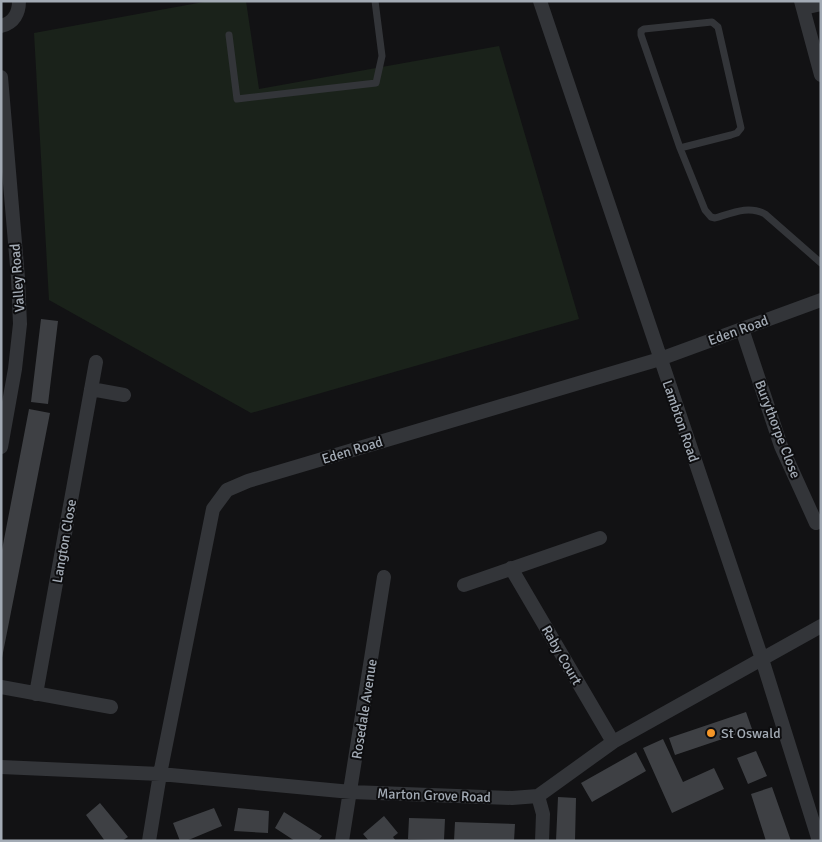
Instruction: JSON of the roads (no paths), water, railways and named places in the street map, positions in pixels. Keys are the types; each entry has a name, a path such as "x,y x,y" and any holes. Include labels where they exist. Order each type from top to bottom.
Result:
{"street":[{"name":"Lambton Road","path":"540,1 762,659 819,841"},
{"path":"1,26 14,20 22,2"},
{"path":"821,4 802,5 821,75"},
{"name":"Valley Road","path":"1,77 2,110 18,278 20,324 15,370 1,447"},
{"name":"Eden Road","path":"148,841 213,509 227,490 248,481 660,359 821,300"},
{"name":"Burythorpe Close","path":"742,328 781,446 816,523 821,521"},
{"name":"Langton Close","path":"36,694 96,362"},
{"path":"91,389 124,395"},
{"path":"464,584 600,538"},
{"name":"Raby Court","path":"511,568 614,742"},
{"name":"Rosedale Avenue","path":"342,841 384,577"},
{"path":"542,841 543,814 538,796 614,742 821,626"},
{"path":"1,688 111,707"},
{"name":"Marton Grove Road","path":"1,767 160,774 351,792 512,798 538,796"}],"lane":[{"path":"230,35 237,98 376,83 382,56 375,1"},
{"path":"680,148 732,135 738,133 741,128 718,27 712,22 644,29 641,31 680,148 705,210 711,217 715,218 746,209 757,209 821,263"}],"place":[{"name":"St Oswald","path":"711,733"}]}
